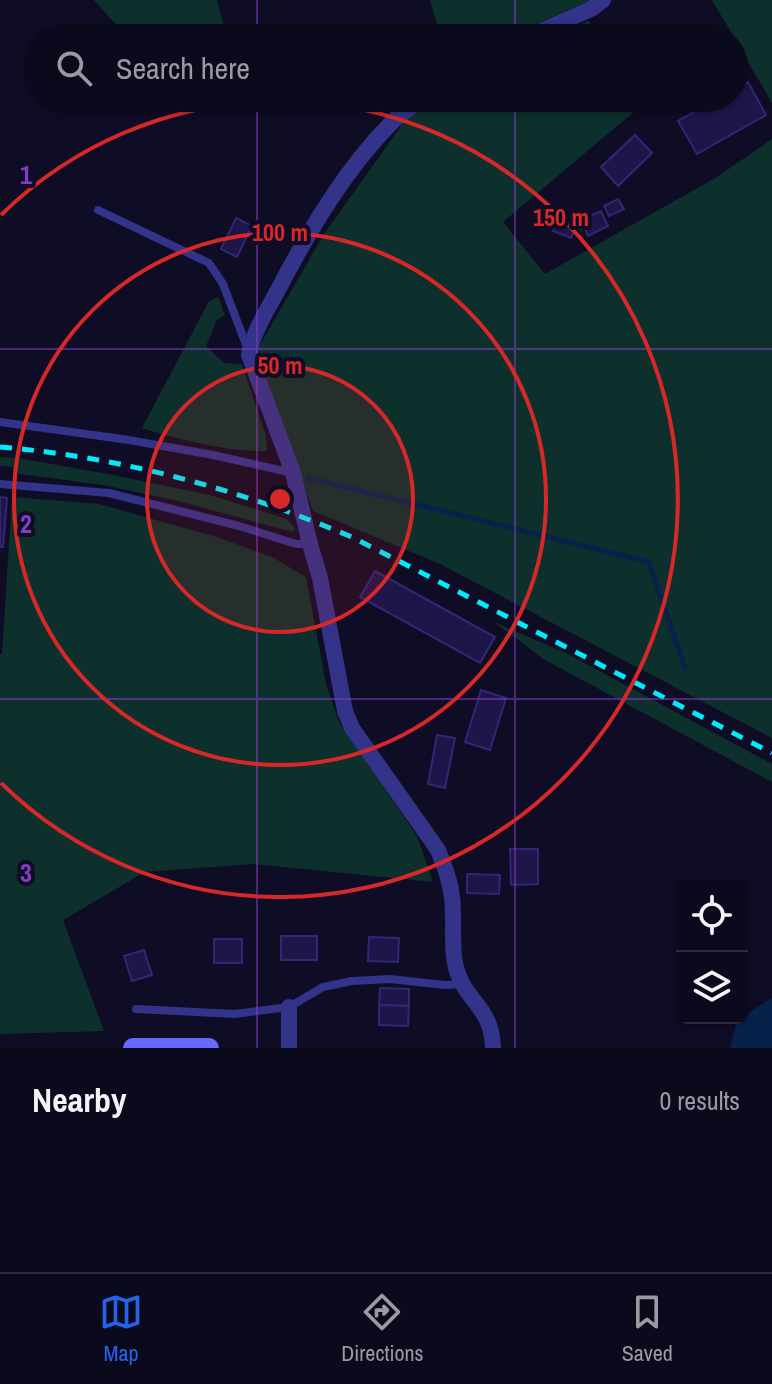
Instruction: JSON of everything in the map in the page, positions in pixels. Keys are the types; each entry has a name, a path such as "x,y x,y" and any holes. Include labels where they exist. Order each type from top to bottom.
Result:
{"street":[{"path":"557,24 591,9 603,0"},
{"path":"405,112 352,170 303,243 264,316 249,355 293,473 325,599 345,711 352,728 438,850 452,896 456,968 463,984 488,1019 493,1048"},
{"path":"289,1007 289,1048"},
{"path":"133,1048 209,1048"}],"lane":[{"path":"98,210 209,263 223,284 249,355"},
{"path":"0,422 129,440 293,473"},
{"path":"0,484 109,493 296,544 310,544"},
{"path":"136,1009 235,1014 289,1007 323,987 352,981 390,979 463,984"}],"green space":[{"path":"94,0 217,0 223,24 115,24"},
{"path":"430,0 591,0 536,24 437,24"},
{"path":"712,0 772,0 772,103 748,62 748,24 726,24"},
{"path":"417,112 634,112 503,222 545,274 717,177 772,139 772,738 440,564 313,511 257,361 257,350 324,234 406,119"},
{"path":"218,297 225,315 217,320 206,346 224,363 242,364 266,436 267,451 221,448 142,428 209,301"},
{"path":"0,457 113,475 210,495 287,519 295,528 293,532 178,501 103,485 13,473 13,467 0,466"},
{"path":"12,497 99,504 217,537 272,557 306,577 326,684 339,722 417,836 433,882 253,864 145,872 63,920 104,1031 0,1034 0,654"},
{"path":"494,622 566,653 772,764 772,782 545,660"}],"water":[{"path":"772,998 772,1048 730,1048 736,1024 748,1024 748,1013"}],"building":[{"path":"748,82 766,115 697,154 678,121 694,112 748,112"},
{"path":"635,135 652,153 618,186 601,167"},
{"path":"618,199 624,209 609,216 604,206"},
{"path":"601,211 608,226 588,236 581,220"},
{"path":"560,213 578,220 571,238 553,231"},
{"path":"236,218 252,226 237,257 221,249"},
{"path":"0,497 7,498 3,547 0,547"},
{"path":"375,571 495,637 480,663 360,597"},
{"path":"481,690 506,698 490,750 465,742"},
{"path":"437,735 455,738 445,788 428,784"},
{"path":"510,849 538,849 538,884 511,885"},
{"path":"467,874 500,875 499,894 467,893"},
{"path":"281,936 317,936 317,960 281,960"},
{"path":"369,937 399,938 398,962 368,961"},
{"path":"214,939 242,939 242,963 214,963"},
{"path":"144,950 152,975 132,981 124,956"},
{"path":"380,988 409,989 409,1006 379,1005"},
{"path":"379,1005 409,1006 408,1026 379,1025"}],"waterway":[{"path":"308,478 649,562 685,668"}],"railway":[{"path":"0,447 91,459 181,478 312,521 354,538 772,753"}]}
